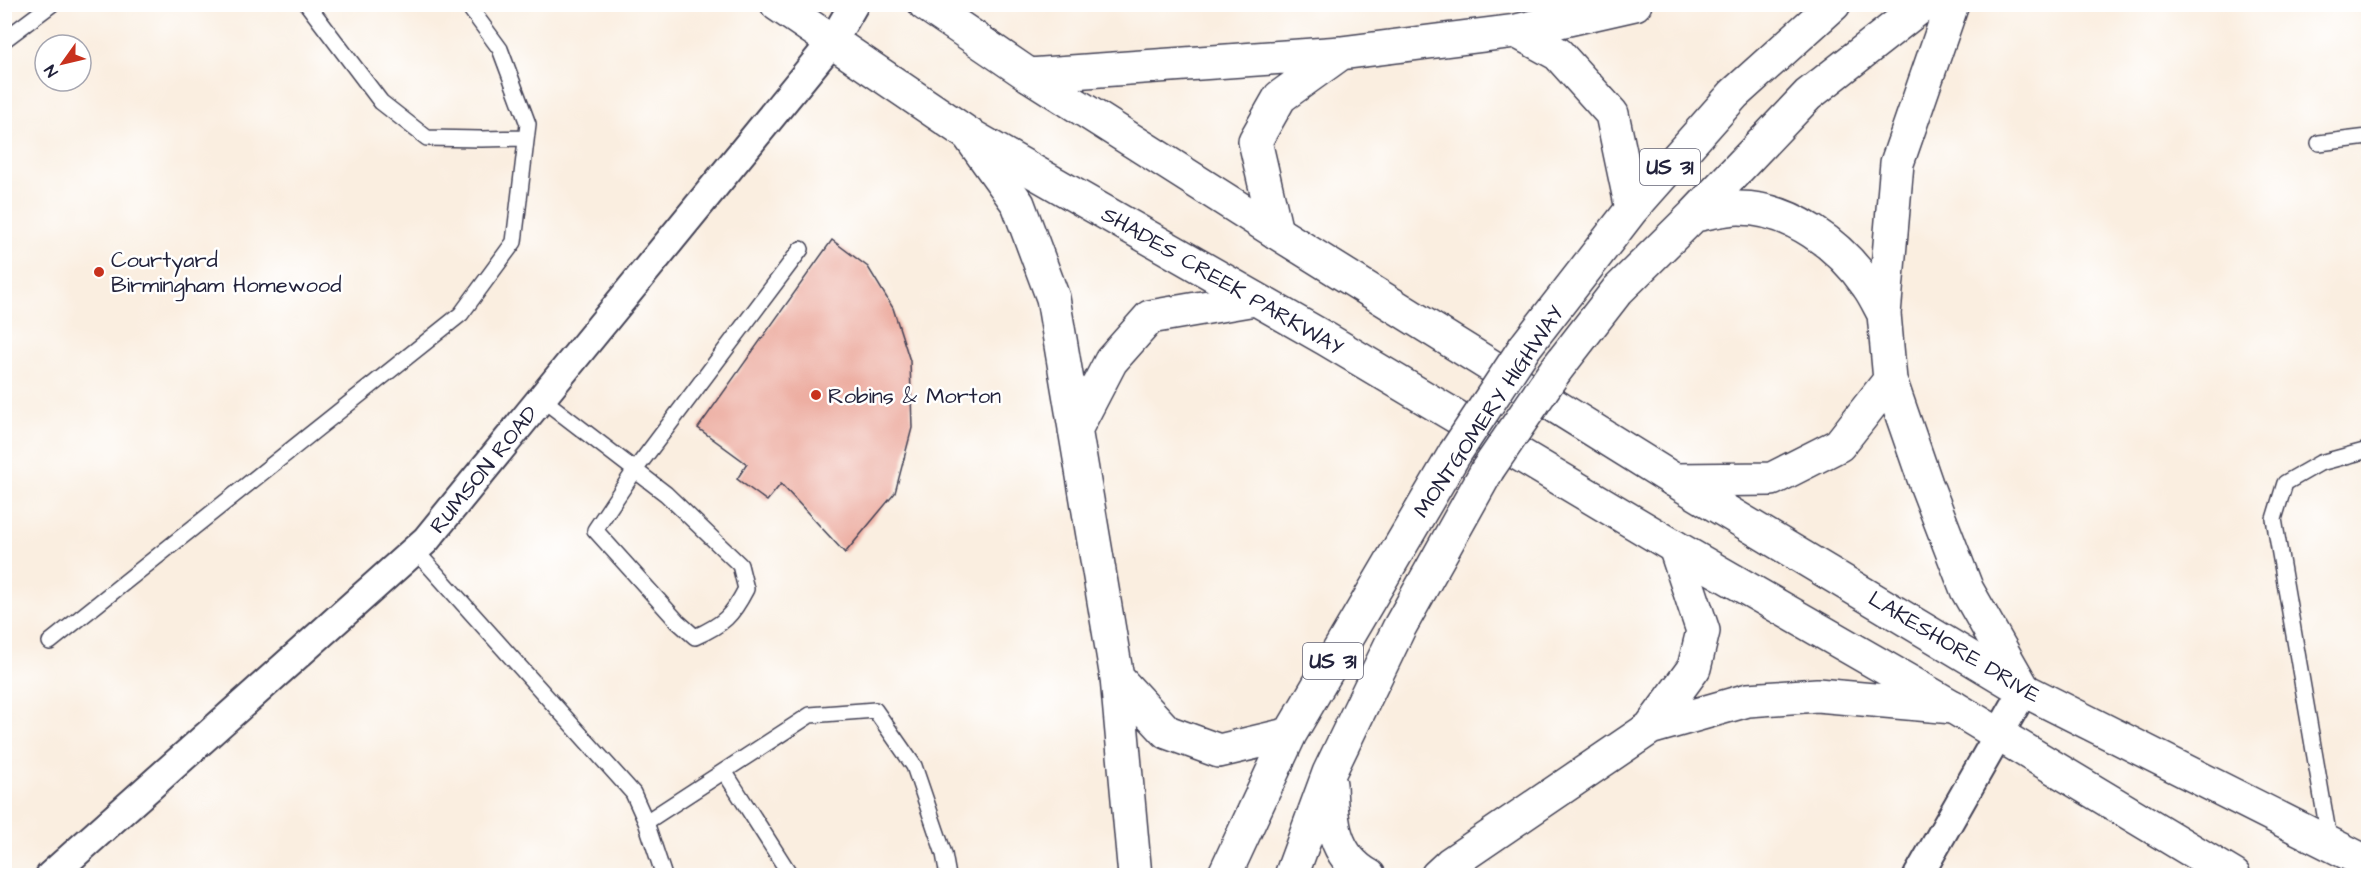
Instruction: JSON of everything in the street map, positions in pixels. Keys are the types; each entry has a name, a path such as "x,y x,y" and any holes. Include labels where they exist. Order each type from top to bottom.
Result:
{"main road":[{"name":"SHADES CREEK PARKWAY","path":"777,4 968,134 1326,339 1675,547"},
{"path":"925,4 1029,75 1276,232"},
{"path":"1029,75 1341,53 1516,31 1635,4"},
{"name":"MONTGOMERY HIGHWAY","path":"1224,876 1290,734 1455,453 1525,347 1632,209 1734,94 1834,4"},
{"name":"MONTGOMERY HIGHWAY","path":"1329,773 1399,628 1488,469 1555,371 1617,291 1694,215 1808,94 1924,4"},
{"path":"1952,4 1897,164 1884,314 1890,380 1966,590 2024,690"},
{"path":"1516,31 1558,54 1612,114 1632,209"},
{"path":"1276,232 1255,141 1280,98 1341,53"},
{"path":"968,134 1018,204 1053,298 1117,678 1135,876"},
{"path":"1694,215 1739,208 1767,212 1796,221 1825,239 1849,263 1869,286 1884,314"},
{"name":"LAKESHORE DRIVE","path":"1276,232 1674,480 2024,690 2368,863"},
{"path":"1075,430 1111,361 1150,317 1255,299"},
{"path":"1674,480 1773,479 1839,445 1890,380"},
{"path":"1675,547 1953,707 2228,874"},
{"path":"1650,728 1694,668 1703,631 1675,547"},
{"path":"1117,678 1167,732 1219,751 1290,734"},
{"path":"1415,876 1443,870 1650,728 1748,700 1817,694 1953,707"},
{"path":"1329,773 1335,838 1349,859 1359,870 1369,876"},
{"name":"US 31","path":"1291,876 1329,773"}],"street":[{"name":"RUMSON ROAD","path":"50,876 426,540 832,42 854,4"},
{"path":"1918,876 2024,690"}],"lane":[{"path":"4,40 52,4"},
{"path":"308,4 381,102 427,138 526,138"},
{"path":"50,642 461,314 514,242 528,124 500,49 467,4"},
{"path":"2319,143 2368,137"},
{"path":"541,398 635,470 666,494 740,565 746,589 735,612 711,630 695,637 677,621 595,530 635,470 801,249"},
{"path":"2330,844 2274,519 2284,483 2320,463 2368,450"},
{"path":"415,550 633,794 646,822 664,876"},
{"path":"646,822 810,715 876,710 914,766 944,855 948,876"},
{"path":"724,771 791,876"}],"building":[{"name":"Robins & Morton","path":"832,240 868,267 893,308 910,361 912,428 895,493 845,553 781,484 767,501 737,479 747,464 698,428"}],"place":[{"name":"Courtyard Birmingham Homewood","path":"99,272"},
{"name":"Robins & Morton","path":"816,395"}]}
